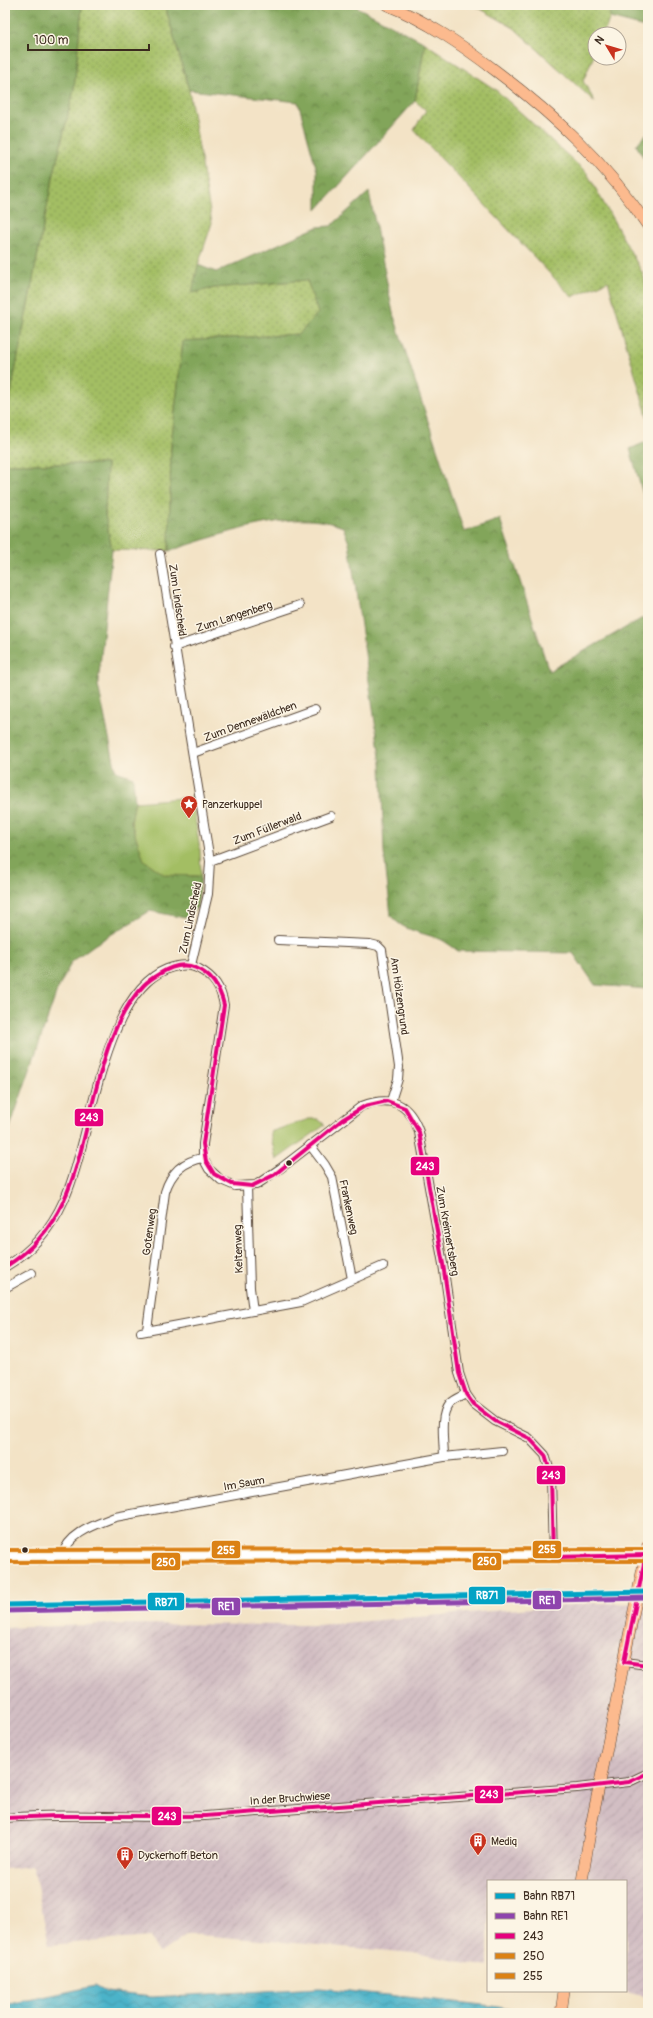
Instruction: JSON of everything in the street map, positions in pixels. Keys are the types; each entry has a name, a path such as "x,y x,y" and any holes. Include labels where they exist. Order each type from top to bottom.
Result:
{"main road":[{"path":"387,5 431,25 476,56 522,91 554,118 605,169 636,208 648,226"},
{"path":"582,1880 648,1544"},
{"path":"562,2013 564,1992"}],"street":[{"name":"Zum Lindscheid","path":"5,1267 22,1257 32,1248 57,1215 74,1176 106,1060 125,1011 149,980 172,967 191,965 208,894 210,861 160,554"},
{"name":"Zum Langenberg","path":"174,646 300,605"},
{"name":"Zum Dennewäldchen","path":"193,753 315,709"},
{"name":"Zum Füllerwald","path":"210,861 331,816"},
{"name":"Am Hölzengrund","path":"278,940 370,944 378,946 382,950 399,1067 398,1079 391,1101"},
{"path":"191,965 204,972 217,983 224,1004 205,1125 203,1158 209,1169 221,1180 235,1186 256,1185 362,1106 375,1101 391,1101"},
{"name":"Zum Kreimertsberg","path":"391,1101 406,1109 412,1115 419,1132 443,1264 454,1346 459,1373 466,1394 481,1412 495,1421 529,1438 545,1455 551,1475 553,1557"},
{"name":"Frankenweg","path":"310,1145 332,1177 352,1279"},
{"name":"Gotenweg","path":"203,1158 185,1163 175,1170 168,1180 144,1331 253,1311"},
{"name":"Keltenweg","path":"247,1186 250,1288 253,1311"},
{"path":"253,1311 301,1302 383,1266"},
{"path":"5,1288 32,1273"},
{"path":"444,1457 443,1431 446,1410 449,1404 455,1399 466,1394"},
{"name":"Im Saum","path":"62,1556 69,1541 82,1531 115,1517 444,1457 502,1451"},
{"path":"5,1556 553,1557 648,1555"},
{"path":"624,1662 648,1665"},
{"name":"In der Bruchwiese","path":"5,1818 74,1814 176,1817 576,1788 629,1782 648,1773"}],"shaded area":[{"path":"595,1603 648,1604 648,1997 626,1992 627,1992 627,1880 487,1880 487,1967 414,1953 187,1934 159,1954 150,1937 49,1945 33,1866 5,1869 5,1628 109,1624 317,1625"}],"green space":[{"path":"5,5 82,5 74,89 51,186 5,423"},
{"path":"82,5 165,5 189,90 212,223 198,265 193,293 214,288 307,280 318,313 299,334 183,341 171,446 169,551 112,550 105,515 107,464 5,464 5,423 51,186 74,89"},
{"path":"165,5 353,5 425,43 415,101 317,210 317,171 298,102 189,90"},
{"path":"474,5 555,5 610,9 610,18 606,26 587,26 587,66 589,66 583,81 595,102 514,28"},
{"path":"555,5 648,5 648,28 610,18 609,9"},
{"path":"425,43 496,90 587,173 643,274 648,294 648,419 608,281 572,297 414,130 426,110 415,101"},
{"path":"648,132 648,165 636,145"},
{"path":"369,192 393,313 464,532 500,519 549,671 648,615 648,989 595,985 573,953 458,951 442,940 408,929 391,916 384,853 381,764 349,543 343,527 323,521 279,521 233,531 169,551 171,446 183,341 299,334 318,313 307,280 214,288 192,293 198,265 216,272 317,227 331,226"},
{"path":"648,441 648,512 630,449"},
{"path":"5,464 107,464 105,515 112,550 98,685 116,771 133,777 135,802 131,822 144,860 165,875 201,876 197,908 185,918 150,911 94,945 72,961 57,991 5,1142"},
{"path":"192,797 200,850 201,876 165,875 144,860 131,822 135,802"},
{"path":"309,1119 318,1119 325,1125 276,1160 270,1132"}],"water":[{"path":"95,1986 106,1992 152,1997 320,1988 493,2006 527,2013 5,2013 5,2005"}],"rail line":[{"name":"RB71","path":"5,1605 648,1592"},
{"name":"RE1","path":"5,1611 648,1598"}],"transit line":[{"name":"243","path":"5,1267 23,1254 39,1239 52,1222 63,1202 82,1148 104,1060 114,1032 127,1007 144,985 163,971 181,965 196,968 211,978 218,988 224,1005 203,1144 206,1161 214,1174 232,1184 252,1186 274,1175 342,1120 365,1106 387,1101 405,1108 419,1132 443,1264 459,1373 466,1394 473,1404 495,1421 529,1438 545,1455 551,1475 553,1557 648,1555"},
{"name":"243","path":"648,1544 624,1662 648,1665"},
{"name":"255","path":"5,1550 648,1549"},
{"name":"250","path":"5,1562 648,1561"},
{"name":"243","path":"5,1818 55,1816 205,1816 577,1788 629,1782 648,1773"}],"place":[{"name":"Panzerkuppel","path":"189,819"},
{"name":"Mediq","path":"478,1856"},
{"name":"Dyckerhoff Beton","path":"125,1870"}]}
